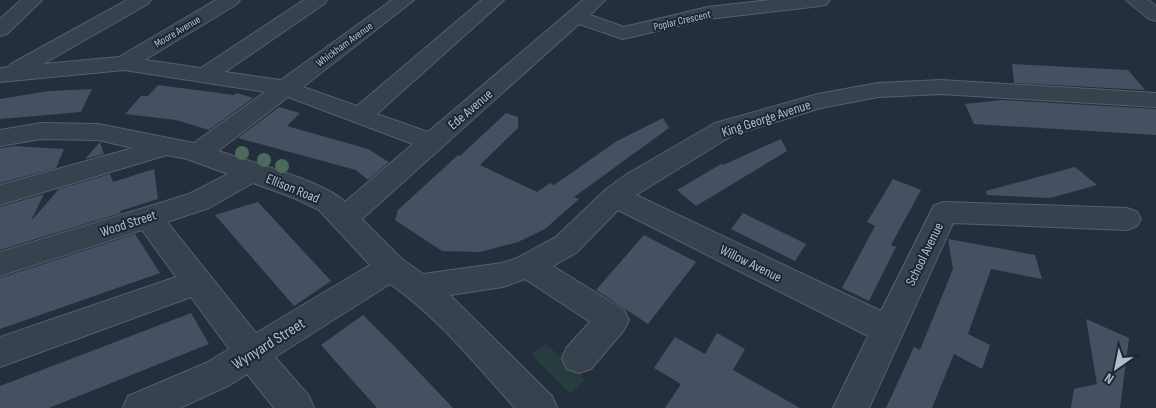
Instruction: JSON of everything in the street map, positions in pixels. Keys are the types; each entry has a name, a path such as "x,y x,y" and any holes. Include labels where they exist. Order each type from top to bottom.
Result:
{"street":[{"path":"0,30 32,0"},
{"path":"5,75 141,0"},
{"name":"Moore Avenue","path":"124,63 230,0"},
{"path":"206,76 317,0"},
{"name":"Whickham Avenue","path":"198,154 404,0"},
{"path":"360,116 494,0"},
{"name":"Ede Avenue","path":"345,218 430,142 577,17 594,0"},
{"name":"Poplar Crescent","path":"577,17 623,33 708,13 820,0"},
{"path":"1136,0 1156,15"},
{"path":"5,75 124,63 285,88 430,142"},
{"name":"King George Avenue","path":"419,287 503,275 528,266 566,245 615,197 636,181 724,129 818,101 878,90 941,87 1156,100"},
{"name":"Ellison Road","path":"0,138 41,131 71,130 98,132 198,154 304,191 329,203 391,268 419,287 448,313 538,408"},
{"path":"0,195 166,146"},
{"name":"Wood Street","path":"0,264 199,201 251,172"},
{"name":"Willow Avenue","path":"615,197 887,330"},
{"name":"School Avenue","path":"851,408 944,212 1127,219"},
{"path":"147,216 251,353 296,408"},
{"path":"528,266 613,320 579,358"},
{"name":"Wynyard Street","path":"141,408 218,374 391,268"},
{"path":"0,352 196,282"}],"green space":[{"path":"546,344 585,379 571,394 531,354"}],"building":[{"path":"1012,64 1128,70 1145,90 1014,83"},
{"path":"158,85 234,95 237,93 253,98 209,130 176,120 125,114 141,96 148,96"},
{"path":"92,89 81,112 0,119 0,99 49,91"},
{"path":"1002,100 1156,109 1156,135 974,124 965,104"},
{"path":"279,107 300,113 287,126 368,149 389,162 368,180 356,170 238,138"},
{"path":"506,113 518,117 518,128 480,165 537,192 550,183 554,185 617,141 663,118 669,128 574,197 579,199 545,229 518,242 480,252 442,251 395,220 398,210"},
{"path":"781,139 787,151 696,206 677,190 721,164 723,165"},
{"path":"100,142 104,154 85,159"},
{"path":"14,146 64,149 56,168 0,183 0,148"},
{"path":"1075,167 1097,185 1050,198 987,195 986,191"},
{"path":"154,169 158,199 120,211 121,213 0,250 0,207 44,194 31,221 59,189 110,174 113,182"},
{"path":"893,179 921,190 891,245 896,247 869,301 842,288 875,226 867,222"},
{"path":"258,202 331,281 294,306 215,215"},
{"path":"743,213 806,244 795,261 731,229"},
{"path":"135,234 160,273 0,329 0,278"},
{"path":"644,235 696,262 648,324 596,290"},
{"path":"948,239 1035,255 1042,279 991,269 968,334 990,345 982,369 954,354 932,408 886,408 914,347 920,350 953,269"},
{"path":"191,313 209,344 49,408 0,408 0,386"},
{"path":"363,315 453,408 377,408 321,345"},
{"path":"1086,319 1129,338 1120,408 1071,408 1074,389 1097,384"},
{"path":"717,333 745,349 733,370 800,408 665,408 681,384 654,368 675,337 705,354"}]}
